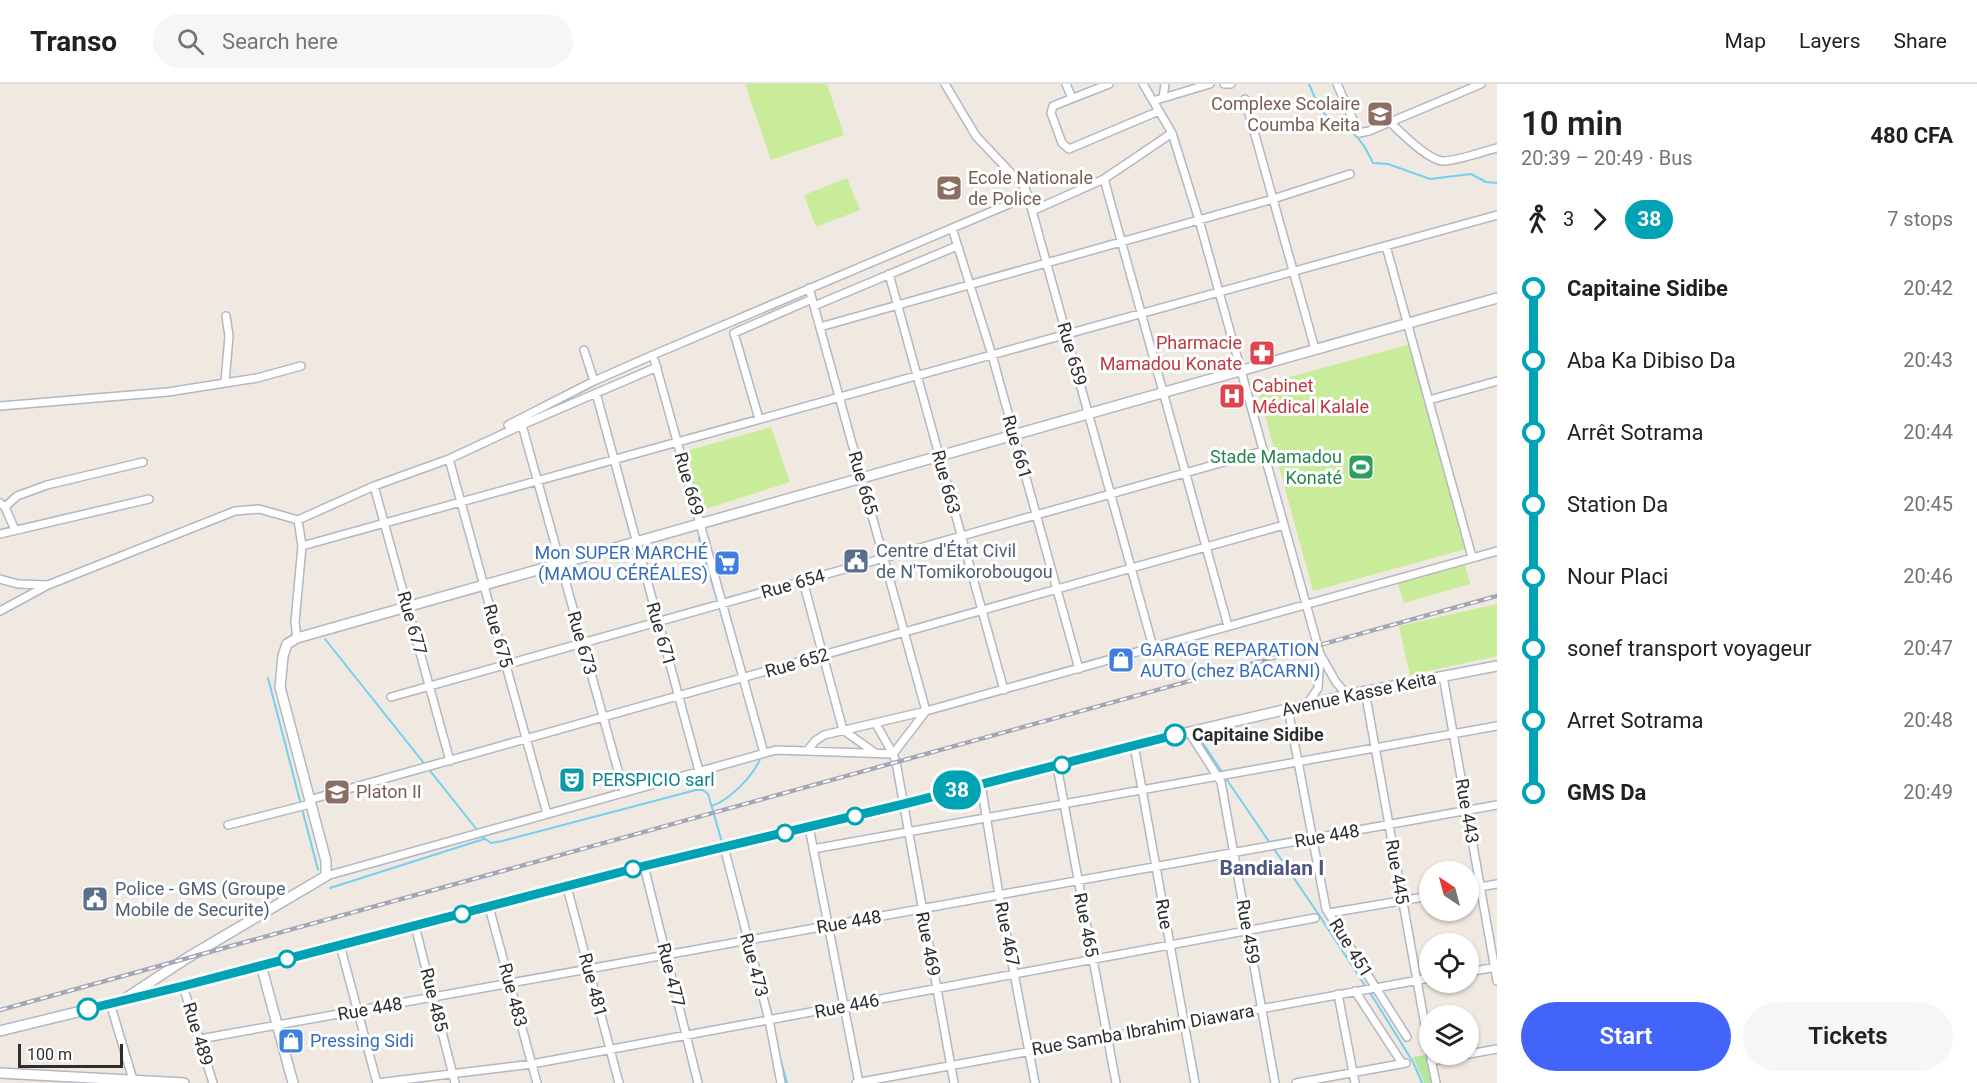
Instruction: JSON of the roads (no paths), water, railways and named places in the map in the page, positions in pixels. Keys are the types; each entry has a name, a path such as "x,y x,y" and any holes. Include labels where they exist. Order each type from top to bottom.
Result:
{"street":[{"name":"Rue 659","path":"945,84 976,136 1025,188 1028,196 1153,647"},
{"path":"1066,84 1072,98"},
{"path":"1109,84 1055,104 1051,113 1062,143 1069,149 1159,111"},
{"path":"1143,84 1172,133 1199,220 1320,654 1336,682 1347,695"},
{"path":"1163,98 1165,84"},
{"path":"1153,101 1210,84"},
{"path":"1224,84 1231,84"},
{"path":"1337,84 1359,133 1369,131 1482,84"},
{"path":"1245,99 1315,349"},
{"path":"1390,122 1401,134 1429,155 1444,161 1497,148"},
{"path":"1032,211 1104,178 1172,133"},
{"path":"820,327 1273,199 1350,174"},
{"path":"1104,178 1228,626"},
{"path":"508,425 594,381 653,355 1028,196"},
{"path":"302,546 1293,271 1496,218"},
{"name":"Rue 661","path":"952,228 992,355 1079,669"},
{"path":"759,419 734,333 957,246"},
{"path":"1386,246 1472,557"},
{"name":"Rue 663","path":"889,274 1004,690"},
{"name":"Rue 665","path":"809,288 927,711"},
{"path":"326,876 326,861 280,687 283,656 287,644 297,638 1497,298"},
{"path":"225,382 229,336 226,316"},
{"path":"584,350 594,381"},
{"name":"Rue 669","path":"653,355 764,753"},
{"path":"0,406 168,392 257,378 302,366"},
{"path":"0,611 48,585 235,511 260,509 298,520 374,486 449,459 657,367"},
{"path":"1429,400 1497,381"},
{"name":"Rue 671","path":"596,393 699,771"},
{"name":"Rue 673","path":"522,425 624,792"},
{"name":"Rue 654","path":"391,697 1263,451"},
{"name":"Rue 675","path":"449,459 547,814"},
{"path":"15,530 3,505 17,496 47,485 143,462"},
{"name":"Rue 677","path":"374,486 450,761"},
{"path":"0,534 148,499"},
{"path":"297,638 295,622 302,546 298,520"},
{"name":"Rue 652","path":"228,825 1284,525"},
{"path":"808,750 824,735 876,724 1004,690 1497,550"},
{"path":"0,579 18,584 48,585"},
{"path":"803,581 843,730 875,753"},
{"path":"1308,703 1318,688 1320,654"},
{"name":"Avenue Kasse Keita","path":"0,1031 183,986 644,866 904,804 1134,745 1308,703 1497,666"},
{"name":"Rue 443","path":"1443,676 1497,981"},
{"name":"Rue 445","path":"1365,691 1421,1005"},
{"name":"Rue 451","path":"1288,709 1326,909 1407,1037"},
{"path":"123,1000 326,876 776,750 893,754 927,711"},
{"name":"Rue 469","path":"876,724 893,754 904,804 954,1083"},
{"path":"813,849 1219,778 1240,772 1497,726"},
{"path":"1190,732 1219,778"},
{"name":"Rue","path":"1134,745 1195,1083"},
{"name":"Rue 465","path":"1057,766 1116,1083"},
{"name":"Rue 459","path":"1219,778 1275,1083"},
{"name":"Rue 467","path":"981,784 999,895 1035,1083"},
{"name":"Rue 448","path":"200,1039 1497,805"},
{"path":"809,827 858,1083"},
{"name":"Rue 473","path":"724,847 769,1020 781,1083"},
{"name":"Rue 477","path":"644,866 698,1083"},
{"path":"1480,887 1497,884"},
{"name":"Rue 481","path":"567,887 619,1083"},
{"path":"1329,913 1419,898"},
{"name":"Rue 483","path":"489,907 537,1083"},
{"name":"Rue 446","path":"377,1083 532,1064 1315,918"},
{"name":"Rue 485","path":"415,926 455,1083"},
{"path":"340,945 377,1083"},
{"path":"177,965 174,975 177,983 183,986"},
{"path":"261,966 293,1083"},
{"path":"1479,970 1496,967"},
{"name":"Rue Samba Ibrahim Diawara","path":"858,1083 1419,980"},
{"name":"Rue 489","path":"183,986 213,1083"},
{"path":"1296,1083 1404,1063 1358,991"},
{"path":"1338,994 1355,1083"},
{"path":"110,1003 133,1081"},
{"path":"1479,1051 1497,1049"},
{"name":"Rue 445","path":"1432,1065 1436,1083"},
{"path":"0,1073 52,1079 184,1083"}],"waterway":[{"path":"1309,84 1325,114 1358,138 1373,163 1388,164 1430,179 1471,174 1486,182 1497,183"},
{"path":"699,538 725,627"},
{"path":"325,639 478,831"},
{"path":"268,678 318,870"},
{"path":"1202,742 1222,772"},
{"path":"712,806 727,798 741,786 761,757"},
{"path":"1225,777 1366,987"},
{"path":"481,836 491,843 502,841 703,790 708,794 723,846"},
{"path":"330,888 484,839"},
{"path":"1369,991 1413,1062 1422,1083"},
{"path":"778,1051 787,1083"}],"railway":[{"path":"0,1010 1497,596"}],"place":[{"name":"Complexe Scolaire Coumba Keita","path":"1380,114"},
{"name":"Ecole Nationale de Police","path":"949,188"},
{"name":"Pharmacie Mamadou Konate","path":"1262,353"},
{"name":"Cabinet Médical Kalale","path":"1232,396"},
{"name":"Stade Mamadou Konaté","path":"1361,467"},
{"name":"Centre d'État Civil de N'Tomikorobougou","path":"856,561"},
{"name":"Mon SUPER MARCHÉ (MAMOU CÉRÉALES)","path":"727,563"},
{"name":"GARAGE REPARATION AUTO (chez BACARNI)","path":"1121,660"},
{"name":"Capitaine Sidibe","path":"1175,735"},
{"name":"PERSPICIO sarl","path":"572,780"},
{"name":"Platon II","path":"337,792"},
{"name":"Police - GMS (Groupe Mobile de Securite)","path":"95,899"},
{"name":"Pressing Sidi","path":"291,1041"}],"district":[{"name":"Bandialan I","path":"1272,868"}]}
